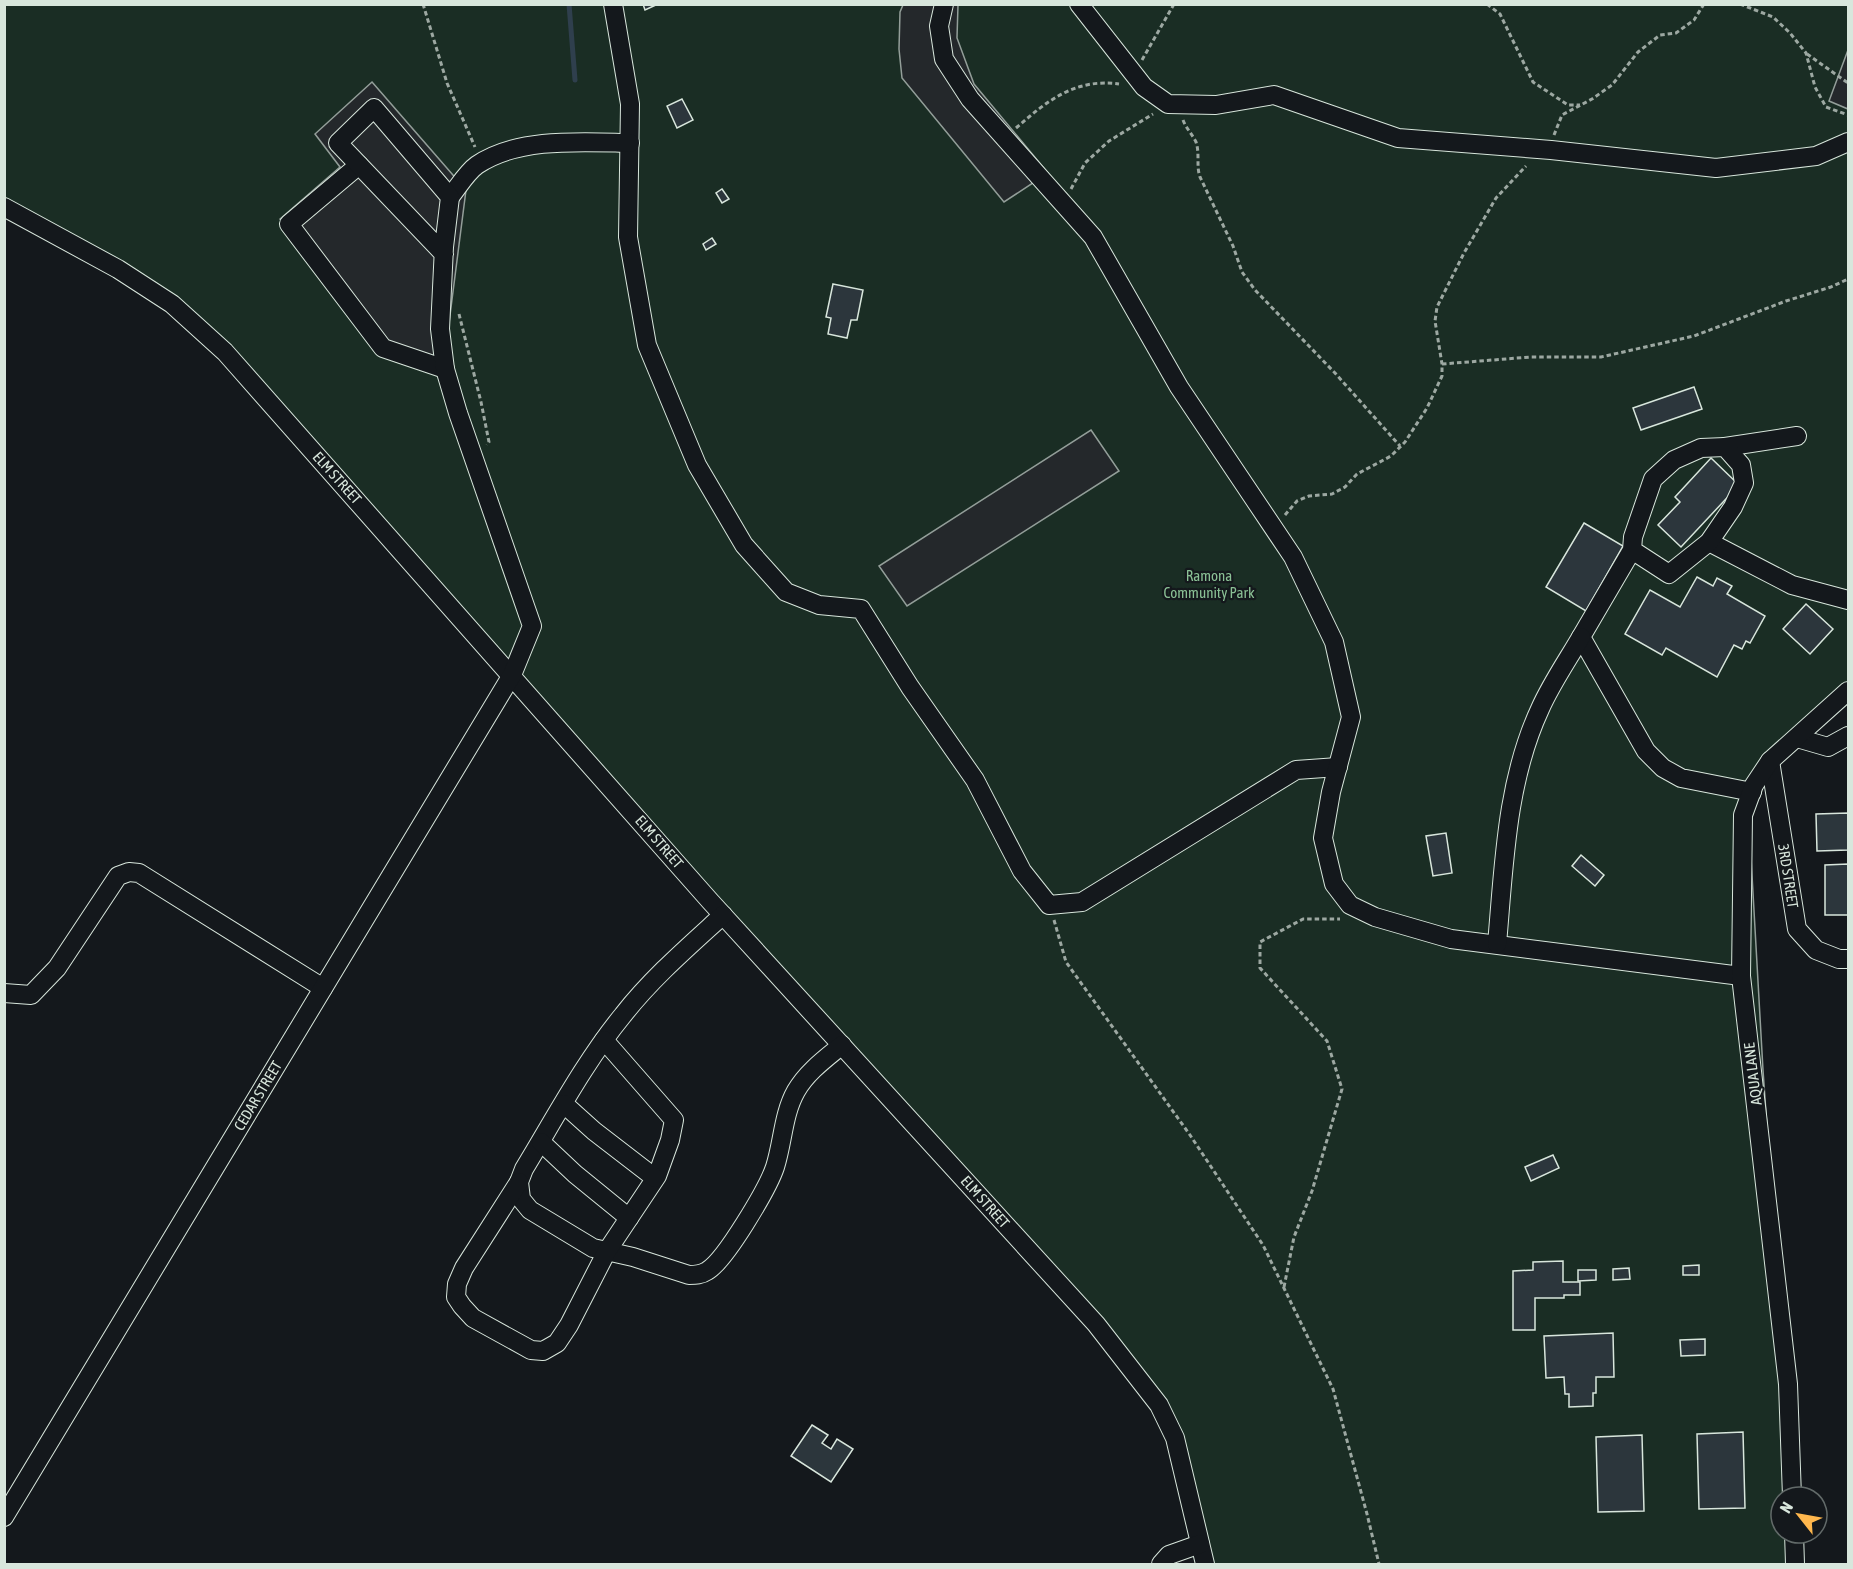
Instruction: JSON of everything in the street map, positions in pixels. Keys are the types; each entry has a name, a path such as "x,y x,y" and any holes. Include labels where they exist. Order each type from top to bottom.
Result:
{"street":[{"path":"613,4 630,104 628,237 647,345 697,465 744,545 786,592 819,605 861,609 910,687 975,780 1022,871 1049,905 1082,902 1296,770 1338,766"},
{"path":"944,4 939,26 944,59 970,99 1093,237 1179,387 1293,557 1334,642 1351,717 1323,838 1334,884 1350,905 1375,917 1451,939 1741,976"},
{"path":"1079,4 1140,81 1173,104 1215,105 1274,95 1398,138 1539,149 1716,168 1816,156 1848,142"},
{"path":"444,254 338,143 374,108 450,197 476,166 512,148 575,142 630,143"},
{"path":"359,165 289,224 384,348 445,369"},
{"name":"CEDAR STREET","path":"4,1517 512,675 532,626 445,369 440,329 450,197"},
{"name":"ELM STREET","path":"4,207 118,269 172,304 225,352 723,915 1096,1324 1159,1405 1175,1437 1205,1564"},
{"path":"1497,944 1506,844 1524,751 1540,710 1632,550 1633,537 1653,479 1674,460 1701,448 1725,447 1797,436"},
{"path":"1632,550 1669,574 1709,542 1733,507 1744,483 1741,465 1725,447"},
{"path":"1709,542 1792,585 1848,600"},
{"path":"1581,637 1646,751 1663,768 1681,778 1752,792"},
{"name":"AQUA LANE","path":"1792,1485 1788,1384 1741,976 1743,814 1754,785 1770,762 1848,691"},
{"path":"1797,738 1827,747 1848,736"},
{"name":"3RD STREET","path":"1770,762 1797,929 1816,950 1839,959 1848,959"},
{"path":"4,993 31,995 57,968 118,876 129,872 139,873 323,988"},
{"path":"604,1040 674,1120 670,1140 655,1178 607,1251 570,1325 557,1343 543,1351 531,1350 473,1317 462,1306 456,1297 457,1284 464,1268 519,1182 524,1168 604,1040 623,1014 657,976 723,915"},
{"path":"519,1182 521,1199 530,1210 593,1248 633,1257 689,1275 698,1275 708,1271 725,1253 775,1167 790,1103 797,1090 811,1071 842,1045"},
{"path":"564,1104 594,1131 655,1178"},
{"path":"541,1142 629,1218"},
{"path":"1161,1564 1169,1555 1200,1544"},
{"path":"1794,1545 1795,1564"}],"path":[{"path":"423,4 447,83 482,163"},
{"path":"1005,139 1037,110 1067,90 1086,84 1140,81 1174,4"},
{"path":"1487,4 1500,14 1533,82 1568,105 1581,105"},
{"path":"1273,526 1297,501 1309,496 1332,494 1346,487 1357,474 1391,456 1401,447 1427,408 1442,375 1435,321 1437,307 1464,253 1496,198 1539,149 1552,141 1562,115 1612,85 1638,52 1660,35 1676,33 1694,20 1704,4"},
{"path":"1740,4 1773,17 1806,53 1848,83"},
{"path":"1806,53 1815,87 1826,107 1848,115"},
{"path":"1064,204 1085,163 1109,141 1173,104 1196,143 1197,168 1200,177 1233,246 1242,272 1255,290 1335,373 1401,447"},
{"path":"1442,364 1532,357 1601,357 1694,336 1848,279"},
{"path":"458,310 489,442 476,465"},
{"path":"1049,905 1066,962 1190,1135 1263,1245 1333,1389 1379,1564"},
{"path":"1284,1288 1294,1237 1312,1191 1342,1089 1327,1041 1260,968 1260,942 1303,919 1352,919 1359,909"}],"green space":[{"name":"Ramona Community Park","path":"5,5 1848,5 1848,692 1766,767 1749,822 1763,1070 1792,1485 1769,1485 1769,1545 1795,1545 1796,1564 1207,1564 1159,1405 189,319 5,207"}],"shaded area":[{"path":"903,5 958,5 957,38 974,84 1048,173 1004,202 902,78 899,49 900,12"},
{"path":"1848,50 1848,109 1829,101"},
{"path":"372,82 466,190 449,323 431,368 382,352 280,219 340,167 315,134"},
{"path":"1091,430 1119,471 907,606 879,566"}],"building":[{"path":"643,4 658,4 645,10"},
{"path":"682,99 693,120 677,128 667,106"},
{"path":"722,189 729,199 722,203 716,193"},
{"path":"712,238 716,244 706,250 703,244"},
{"path":"833,284 863,290 857,320 851,320 847,338 828,334 831,318 826,317"},
{"path":"1694,387 1702,409 1641,430 1633,408"},
{"path":"1711,458 1739,485 1681,547 1658,525 1680,502 1675,497"},
{"path":"1584,523 1623,546 1586,611 1546,587"},
{"path":"1697,577 1713,586 1717,578 1732,586 1727,594 1765,616 1750,643 1746,641 1742,649 1734,645 1717,677 1666,648 1662,655 1625,634 1650,590 1680,607"},
{"path":"1806,604 1833,629 1810,654 1783,629"},
{"path":"1848,813 1848,850 1817,851 1816,814"},
{"path":"1446,833 1452,873 1433,876 1426,836"},
{"path":"1581,855 1604,875 1595,886 1572,866"},
{"path":"1848,864 1848,915 1825,915 1825,865"},
{"path":"1553,1155 1559,1168 1531,1181 1525,1167"},
{"path":"1563,1261 1563,1282 1580,1282 1580,1295 1564,1295 1564,1298 1535,1298 1535,1330 1513,1330 1513,1271 1533,1270 1533,1262"},
{"path":"1699,1265 1699,1275 1683,1275 1683,1266"},
{"path":"1629,1268 1630,1279 1613,1280 1613,1269"},
{"path":"1578,1270 1596,1270 1596,1280 1578,1281"},
{"path":"1613,1333 1614,1377 1596,1377 1593,1406 1569,1407 1569,1394 1565,1394 1564,1377 1546,1378 1544,1336"},
{"path":"1705,1339 1705,1355 1681,1356 1680,1340"},
{"path":"812,1425 828,1435 822,1443 831,1449 837,1439 853,1449 831,1482 791,1456"},
{"path":"1743,1432 1745,1508 1699,1509 1697,1434"},
{"path":"1642,1435 1644,1511 1598,1512 1596,1437"}],"waterway":[{"path":"569,4 575,80"}]}
